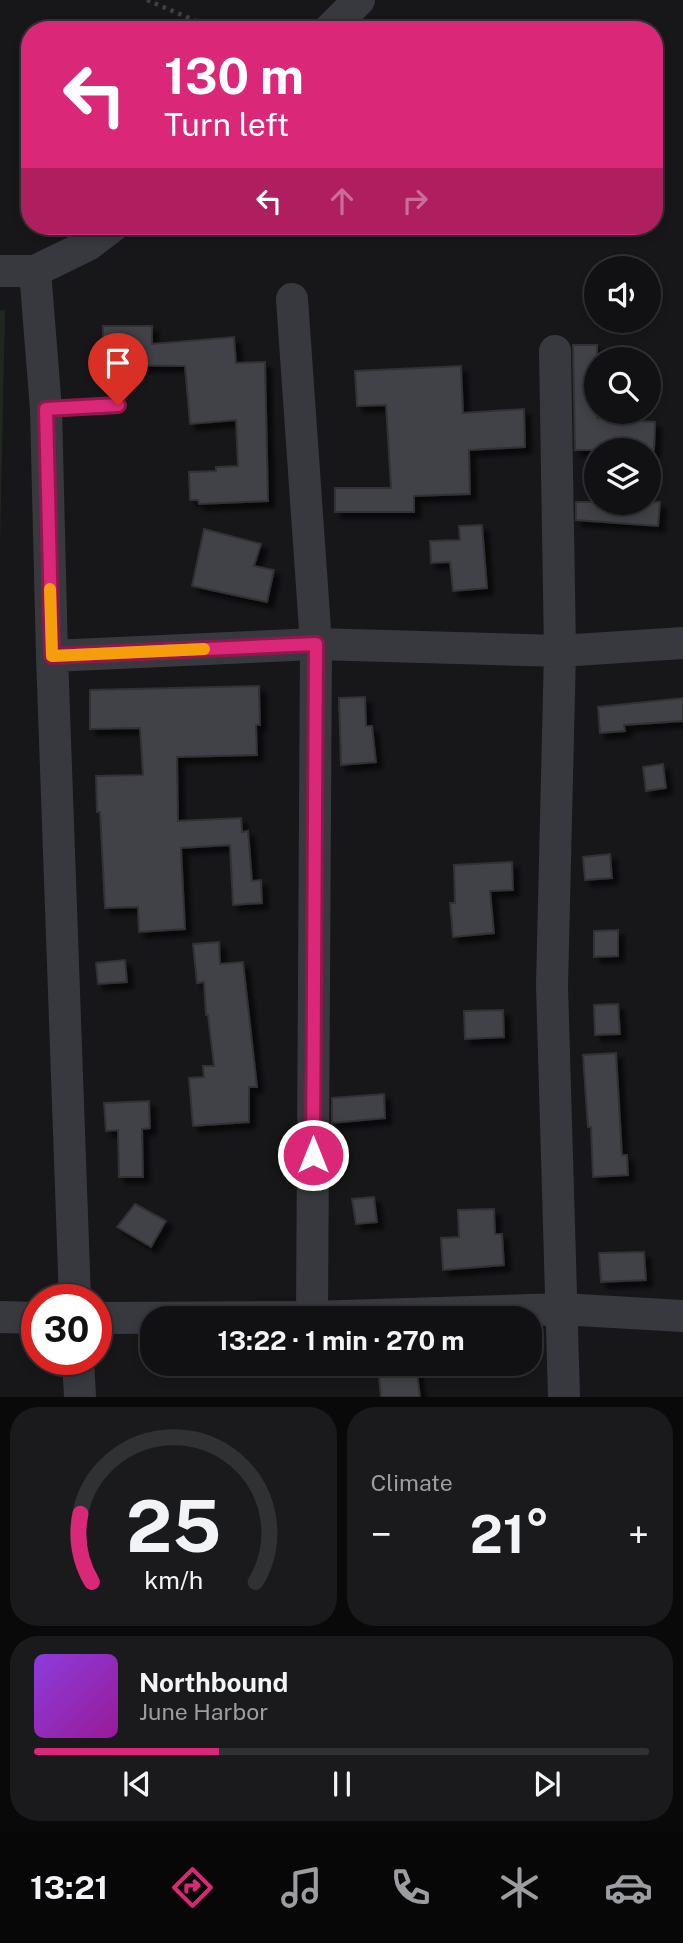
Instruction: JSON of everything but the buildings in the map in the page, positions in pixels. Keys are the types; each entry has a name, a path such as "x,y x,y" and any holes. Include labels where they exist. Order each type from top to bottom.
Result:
{"street":[{"path":"338,21 359,0"},
{"path":"0,271 35,271 88,245 101,235"},
{"path":"35,271 46,409 74,1284"},
{"path":"292,299 316,644 312,1306"},
{"path":"555,352 560,651 552,986 564,1397"},
{"path":"52,656 316,644 560,651 683,643"},
{"path":"542,1310 683,1315"},
{"path":"0,1317 21,1318"},
{"path":"112,1318 140,1318"},
{"path":"79,1375 80,1397"}],"lane":[{"path":"46,409 118,405"}],"path":[{"path":"147,0 197,21"}],"shaded area":[{"path":"0,310 5,310 0,548"}],"slow traffic":[{"path":"50,589 52,656 204,649"}],"route":[{"path":"118,405 46,409 52,656 316,644 313,1155"}]}
